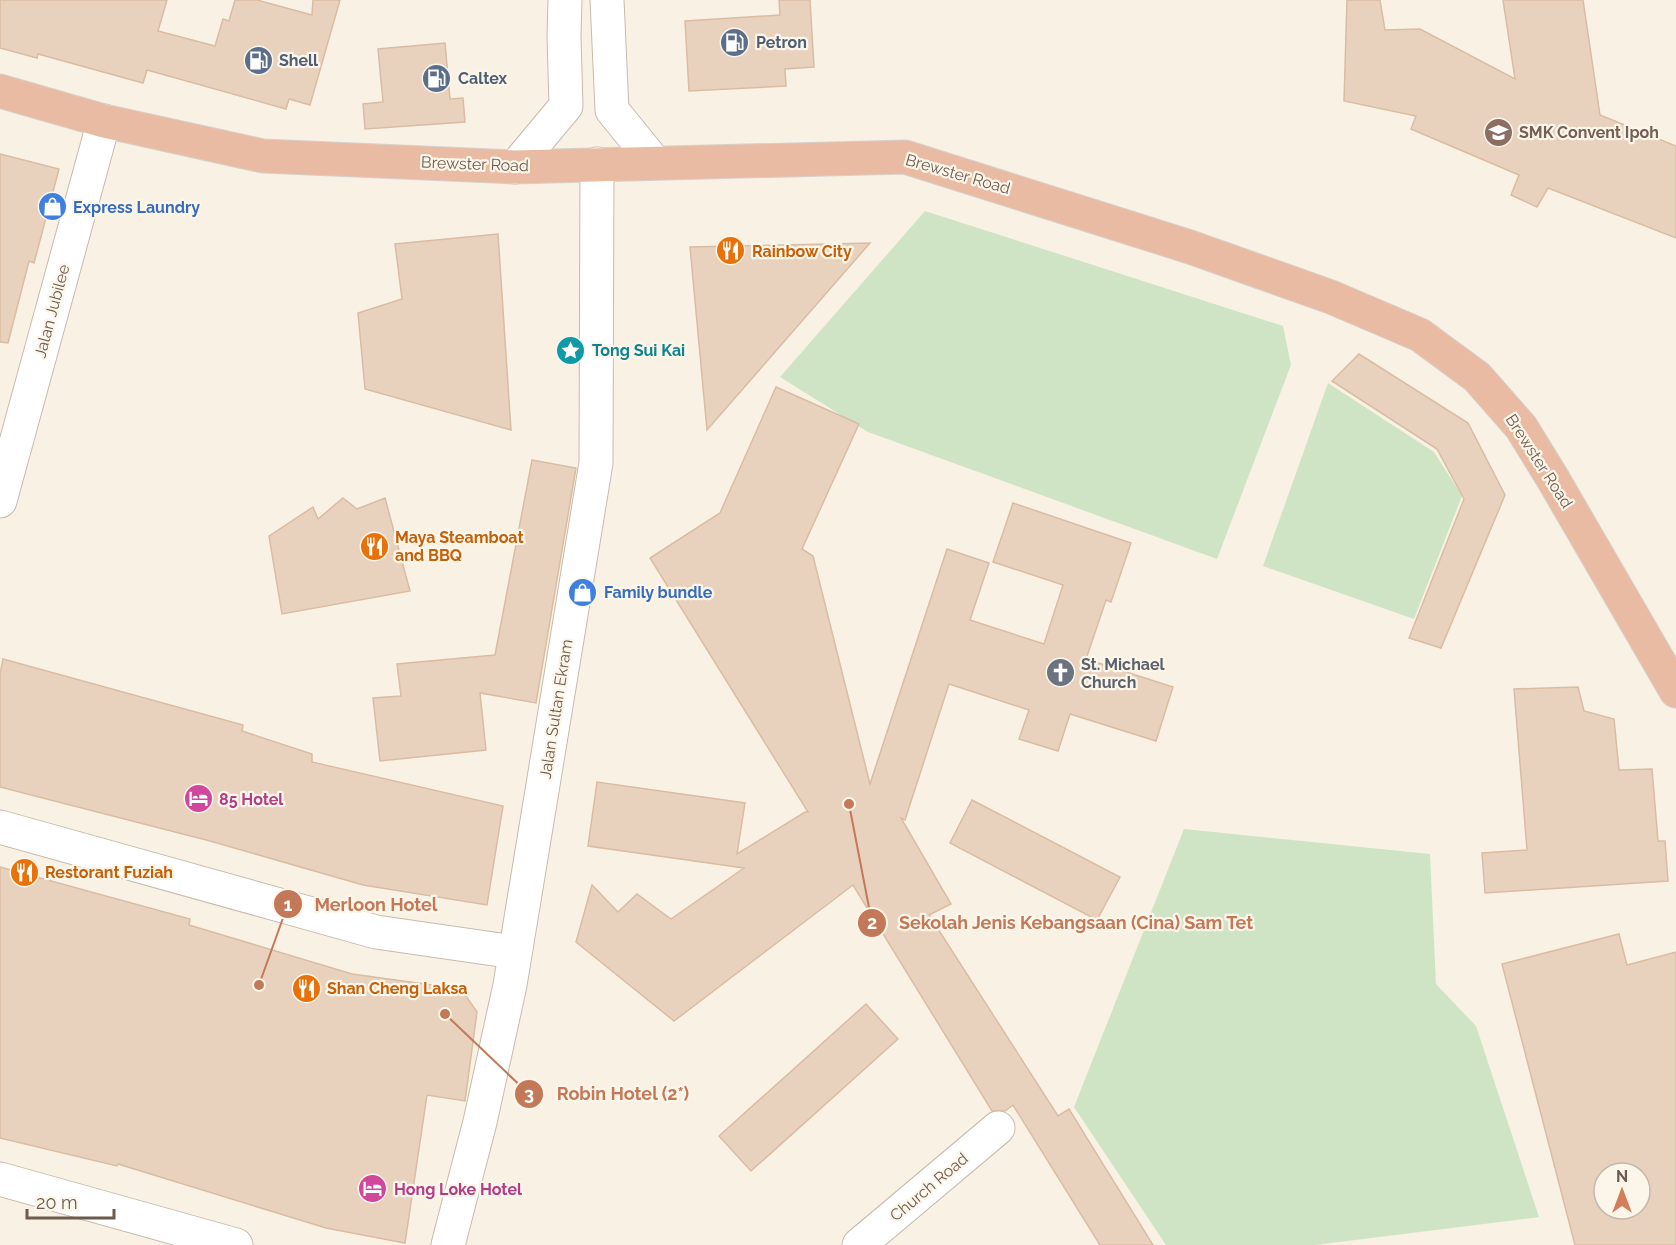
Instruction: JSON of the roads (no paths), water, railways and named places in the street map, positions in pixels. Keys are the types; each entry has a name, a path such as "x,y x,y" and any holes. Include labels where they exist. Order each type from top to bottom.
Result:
{"highway":[{"name":"Brewster Road","path":"0,91 104,121 263,156 515,167 905,157 1190,247 1331,297 1420,335 1477,377 1521,427 1676,691"}],"street":[{"path":"515,167 566,106 565,0"},
{"path":"607,0 612,111 656,163"},
{"name":"Jalan Jubilee","path":"0,501 104,121"},
{"name":"Jalan Sultan Ekram","path":"448,1245 480,1122 510,985 596,463 597,164"},
{"path":"0,827 376,932 514,952"},
{"name":"Church Road","path":"859,1245 998,1128"},
{"path":"0,1179 236,1245"}],"place":[{"name":"Petron","path":"735,42"},
{"name":"Shell","path":"258,60"},
{"name":"Caltex","path":"437,78"},
{"name":"SMK Convent Ipoh","path":"1498,132"},
{"name":"Express Laundry","path":"52,207"},
{"name":"Rainbow City","path":"731,251"},
{"name":"Tong Sui Kai","path":"571,350"},
{"name":"Maya Steamboat and BBQ","path":"374,546"},
{"name":"Family bundle","path":"583,592"},
{"name":"St. Michael Church","path":"1060,673"},
{"name":"85 Hotel","path":"198,799"},
{"name":"Sekolah Jenis Kebangsaan (Cina) Sam Tet","path":"849,804"},
{"name":"Restorant Fuziah","path":"24,872"},
{"name":"Merloon Hotel","path":"259,985"},
{"name":"Shan Cheng Laksa","path":"306,988"},
{"name":"Robin Hotel (2*)","path":"445,1014"},
{"name":"Hong Loke Hotel","path":"373,1189"}]}
